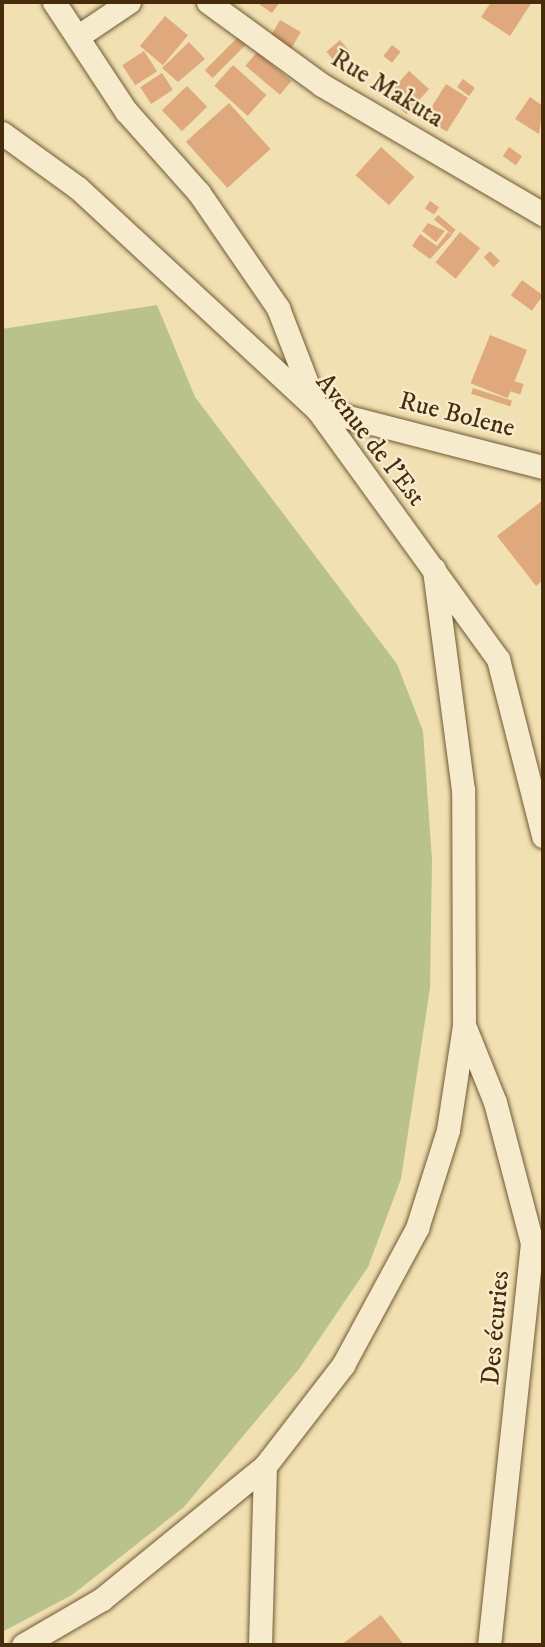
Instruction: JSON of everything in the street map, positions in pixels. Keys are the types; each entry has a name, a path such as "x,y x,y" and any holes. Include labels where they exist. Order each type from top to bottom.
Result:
{"street":[{"path":"54,2 80,35 126,111 199,193 278,308 317,409"},
{"path":"80,35 129,2"},
{"name":"Rue Makuta","path":"208,2 322,85 543,214"},
{"name":"Avenue de l'Est","path":"2,133 78,188 317,409 498,659 543,836"},
{"name":"Rue Bolene","path":"317,409 543,467"},
{"path":"23,1645 102,1599 265,1466 343,1365 417,1228 448,1130 464,1025 463,790 434,569"},
{"name":"Des écuries","path":"464,1025 495,1102 532,1243 489,1645"},
{"path":"260,1645 265,1466"}],"green space":[{"path":"157,305 195,397 397,664 423,731 432,860 430,988 401,1179 368,1267 299,1369 184,1507 72,1595 2,1632 2,329"}],"building":[{"path":"256,2 280,2 272,13"},
{"path":"491,2 532,2 510,36 481,17"},
{"path":"165,16 188,35 163,65 140,46"},
{"path":"280,20 301,32 291,49 270,37"},
{"path":"238,37 246,45 213,78 205,70"},
{"path":"340,40 352,54 338,65 326,52"},
{"path":"189,42 205,59 178,82 162,68"},
{"path":"392,45 401,52 392,63 383,56"},
{"path":"144,51 157,71 135,85 122,65"},
{"path":"257,52 291,81 280,95 245,66"},
{"path":"233,65 266,95 248,116 214,86"},
{"path":"409,71 429,89 406,114 386,96"},
{"path":"162,73 173,90 151,104 140,87"},
{"path":"463,79 475,88 469,96 457,87"},
{"path":"446,84 468,98 447,132 425,118"},
{"path":"187,86 207,107 182,131 162,110"},
{"path":"530,97 543,106 539,134 515,119"},
{"path":"229,103 270,149 227,188 186,142"},
{"path":"381,147 414,177 389,205 356,175"},
{"path":"509,147 522,156 516,165 503,156"},
{"path":"430,201 439,207 434,215 425,208"},
{"path":"438,215 456,230 452,234 434,220"},
{"path":"428,223 445,231 436,242 422,231"},
{"path":"448,232 452,235 430,259 412,246 420,234 437,246"},
{"path":"460,232 480,248 456,279 435,262"},
{"path":"490,251 500,261 494,267 484,257"},
{"path":"522,280 543,295 532,311 511,295"},
{"path":"490,335 527,350 508,398 471,383"},
{"path":"514,381 524,384 520,394 511,392"},
{"path":"473,388 512,401 510,406 471,394"},
{"path":"543,500 543,580 536,586 497,536"},
{"path":"381,1615 404,1645 341,1645"}]}
